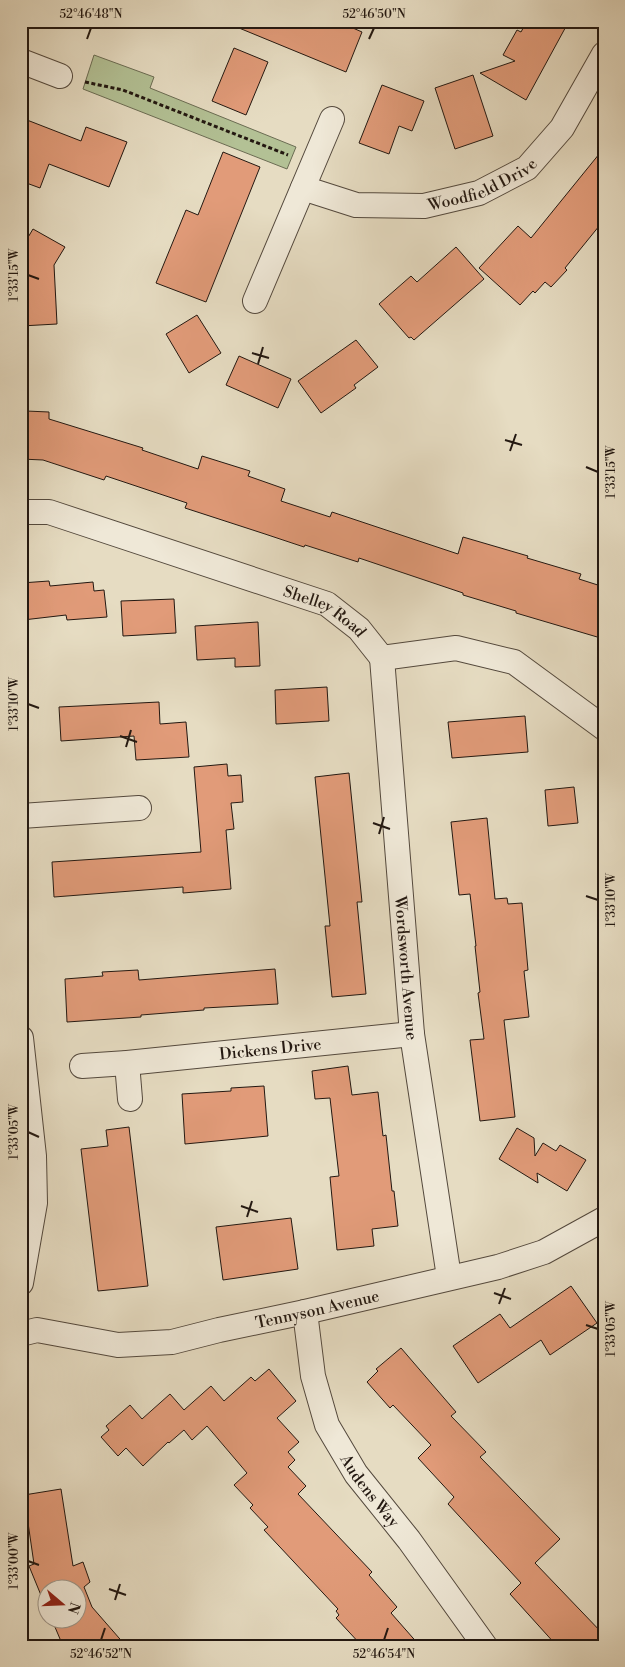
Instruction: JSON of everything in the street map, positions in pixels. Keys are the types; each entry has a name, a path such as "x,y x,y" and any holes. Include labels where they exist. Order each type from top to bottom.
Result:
{"street":[{"name":"Woodfield Drive","path":"303,188 356,205 424,206 478,193 527,168 562,128 604,54"},
{"path":"21,60 60,76"},
{"path":"255,301 332,119"},
{"name":"Shelley Road","path":"21,512 49,512 327,604 359,628 382,658"},
{"path":"382,658 456,648 514,662 604,728"},
{"name":"Wordsworth Avenue","path":"382,658 412,1034 449,1277"},
{"path":"21,816 139,808"},
{"name":"Dickens Drive","path":"82,1066 412,1034"},
{"path":"21,1038 34,1156 35,1203 21,1283"},
{"path":"127,1063 130,1099"},
{"name":"Tennyson Avenue","path":"21,1334 37,1330 118,1345 172,1342 498,1267 544,1252 600,1229"},
{"name":"Audens Way","path":"305,1312 313,1376 327,1425 356,1474 408,1540 485,1646"}],"path":[{"path":"60,76 123,90 313,165"}],"green space":[{"path":"94,55 154,77 150,88 296,147 287,169 83,89"}],"building":[{"path":"222,21 337,21 362,32 346,72"},
{"path":"527,21 569,21 526,100 480,73 515,61 503,55 517,30 521,32"},
{"path":"234,48 268,62 246,115 212,101"},
{"path":"473,75 493,136 455,149 435,88"},
{"path":"382,85 424,101 412,131 399,126 389,154 359,143"},
{"path":"27,120 81,141 86,127 127,142 109,187 49,164 40,188 21,181 21,136"},
{"path":"604,148 604,220 565,268 567,270 551,287 545,282 535,293 533,291 520,305 479,268 518,226 531,238"},
{"path":"223,152 260,167 206,302 156,283 186,210 198,215"},
{"path":"33,229 65,247 54,265 57,324 21,326 21,249"},
{"path":"456,247 484,279 414,340 411,337 409,338 379,304 411,276 417,282"},
{"path":"197,315 221,353 189,373 166,334"},
{"path":"356,340 378,367 354,385 356,388 321,413 298,381"},
{"path":"239,356 291,379 278,408 226,385"},
{"path":"26,411 49,412 49,419 143,448 142,450 198,469 202,456 250,471 248,476 285,489 281,501 330,517 332,512 458,554 463,537 581,574 579,579 604,587 604,639 516,613 516,611 463,595 463,593 359,558 358,562 305,545 304,547 185,508 187,503 106,476 104,480 43,460 21,459 21,421 25,421"},
{"path":"49,581 50,586 93,582 94,591 104,590 107,617 67,620 66,615 23,620 21,583"},
{"path":"174,599 176,633 123,636 121,601"},
{"path":"258,622 260,666 235,667 235,658 197,660 195,626"},
{"path":"327,687 329,721 276,724 275,690"},
{"path":"159,702 160,724 186,722 189,757 136,760 134,736 61,741 59,707"},
{"path":"525,716 528,752 452,758 448,722"},
{"path":"227,764 228,776 241,775 243,802 231,803 234,829 226,830 231,889 183,893 183,887 54,897 52,862 201,852 194,767"},
{"path":"349,773 362,902 357,902 366,994 332,997 325,926 330,926 315,777"},
{"path":"574,787 578,823 548,826 545,790"},
{"path":"487,818 495,899 507,898 508,904 522,903 528,970 524,971 529,1017 504,1020 515,1117 480,1121 470,1040 484,1039 478,993 480,992 476,946 470,894 459,895 451,822"},
{"path":"275,969 278,1004 204,1008 204,1010 141,1015 141,1017 67,1022 65,979 103,976 102,972 138,970 139,980"},
{"path":"348,1066 352,1095 378,1092 383,1136 386,1135 398,1226 372,1229 374,1246 337,1250 330,1177 339,1176 330,1098 315,1099 312,1071"},
{"path":"264,1086 268,1136 185,1144 182,1094 231,1091 231,1088"},
{"path":"129,1127 148,1286 98,1291 81,1149 108,1146 106,1130"},
{"path":"517,1128 534,1138 535,1156 543,1143 556,1151 560,1145 586,1160 567,1191 537,1173 538,1183 499,1159"},
{"path":"291,1218 298,1269 223,1280 216,1227"},
{"path":"571,1286 597,1323 550,1355 541,1340 478,1383 453,1346 500,1314 510,1328"},
{"path":"401,1348 456,1412 451,1416 486,1452 480,1457 560,1539 535,1563 604,1635 604,1646 557,1646 510,1594 521,1583 448,1504 454,1497 418,1458 431,1445 393,1405 390,1408 367,1382 378,1371 376,1369"},
{"path":"269,1369 296,1401 277,1418 299,1442 288,1452 295,1460 288,1467 306,1486 298,1494 372,1572 369,1575 397,1607 391,1613 420,1646 362,1646 336,1618 339,1615 336,1611 338,1609 264,1530 268,1527 250,1508 253,1505 234,1485 247,1473 207,1426 192,1440 184,1430 168,1442 143,1466 126,1448 118,1456 101,1437 109,1430 106,1426 130,1405 142,1419 170,1394 184,1410 211,1386 224,1401 251,1377 255,1381"},
{"path":"61,1489 73,1566 83,1562 90,1582 88,1584 88,1580 38,1580 38,1588 29,1566 34,1564 24,1495"},
{"path":"88,1597 92,1607 126,1646 63,1646 56,1630 88,1630"}]}
